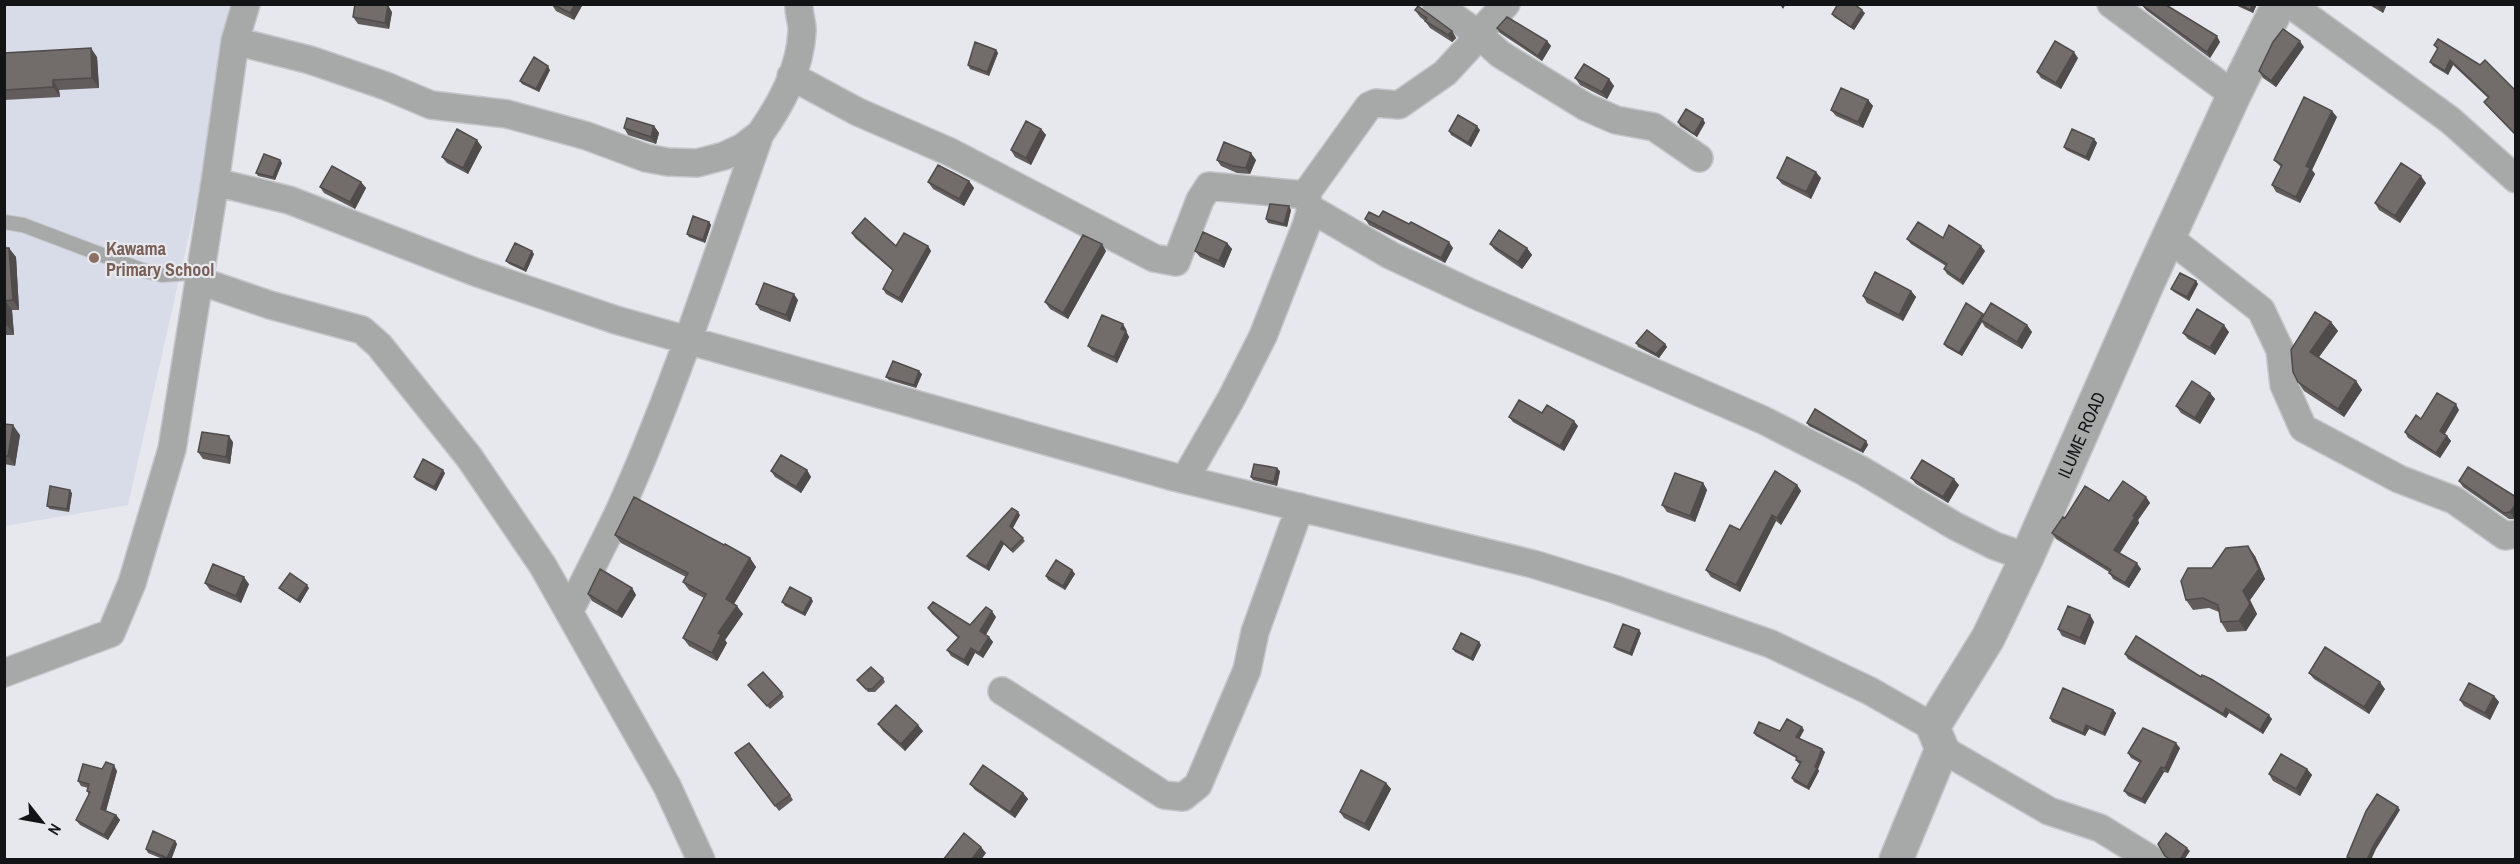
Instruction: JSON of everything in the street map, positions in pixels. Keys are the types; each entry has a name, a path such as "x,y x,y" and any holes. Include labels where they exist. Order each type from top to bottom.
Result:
{"street":[{"path":"4,673 111,633 132,583 172,449 201,276 235,41 246,4"},
{"path":"569,612 618,513 688,340 760,134 775,113 791,76 802,30 799,4"},
{"path":"1436,4 1478,33 1500,54 1586,106 1616,120 1654,127 1699,158"},
{"path":"1185,479 1231,399 1263,336 1306,226 1308,202 1370,106 1376,103 1398,105 1445,73 1506,4"},
{"path":"2111,4 2234,95"},
{"name":"ILUME ROAD","path":"1896,860 1938,738 2027,556 2234,95 2279,4"},
{"path":"2290,4 2450,120 2516,179"},
{"path":"235,41 310,60 386,86 431,105 507,114 587,136 646,158 668,162 697,163 724,156 743,147 760,134"},
{"path":"791,76 858,112 950,152 1154,258 1176,262 1200,200 1209,186 1308,202 1390,255 1473,294 1763,420 1863,471 1955,526 1995,546 2027,556"},
{"path":"215,183 290,200 475,272 616,320 1185,479 1533,564 1771,644 1870,691 2049,811 2100,828 2152,860"},
{"path":"2169,238 2261,310 2280,350 2284,385 2302,429 2399,479 2454,500 2505,536 2516,534"},
{"path":"201,276 270,305 362,330 379,345 470,457 543,566 667,786 701,860"},
{"path":"1002,691 1164,795 1183,797 1198,785 1247,670 1255,632 1300,507"}],"lane":[{"path":"4,222 33,229 142,270 162,275 201,276"}],"shaded area":[{"name":"Kawama Primary School","path":"5,5 241,5 128,505 5,526"}],"building":[{"path":"355,4 388,5 385,23 353,17"},
{"path":"552,4 575,4 570,13"},
{"path":"1838,4 1854,4 1862,10 1851,27 1832,14"},
{"path":"2143,4 2167,4 2217,36 2207,52"},
{"path":"2238,4 2253,4 2250,10"},
{"path":"1418,6 1452,31 1448,35 1425,21 1427,18 1415,10"},
{"path":"1507,17 1547,41 1538,56 1497,28"},
{"path":"2283,29 2300,41 2271,81 2259,71 2273,42"},
{"path":"2438,39 2480,65 2485,60 2516,91 2516,135 2484,102 2489,97 2450,60 2445,71 2430,62 2438,48 2434,45"},
{"path":"2055,41 2074,52 2056,83 2037,72"},
{"path":"975,42 996,50 987,72 968,65"},
{"path":"91,48 92,78 53,80 53,87 4,90 4,53"},
{"path":"534,57 548,66 536,89 520,81"},
{"path":"1584,64 1609,79 1602,92 1575,78"},
{"path":"1841,88 1868,100 1858,122 1831,110"},
{"path":"2304,97 2332,111 2306,166 2310,168 2296,197 2272,185 2282,165 2274,160"},
{"path":"1686,109 1703,119 1694,134 1678,122"},
{"path":"1458,115 1477,126 1468,143 1449,131"},
{"path":"627,118 654,126 651,137 624,128"},
{"path":"1026,121 1041,129 1026,158 1011,150"},
{"path":"457,129 477,140 463,168 442,157"},
{"path":"2072,129 2094,139 2086,157 2064,147"},
{"path":"1224,142 1251,153 1246,168 1217,160"},
{"path":"264,154 280,160 273,177 256,173"},
{"path":"1787,157 1816,172 1806,192 1777,178"},
{"path":"2401,163 2421,176 2395,216 2375,203"},
{"path":"938,165 969,181 959,199 928,182"},
{"path":"332,166 361,182 350,202 320,187"},
{"path":"1270,204 1289,206 1284,224 1266,219"},
{"path":"1383,211 1409,224 1411,222 1449,242 1441,258 1365,219 1369,212 1379,217"},
{"path":"693,216 709,222 703,240 687,234"},
{"path":"865,218 896,246 904,233 928,246 899,298 883,289 893,270 852,233"},
{"path":"1918,222 1943,238 1949,225 1981,246 1960,280 1944,269 1947,264 1907,239"},
{"path":"1499,230 1527,248 1518,262 1490,244"},
{"path":"1203,232 1227,243 1219,261 1195,251"},
{"path":"1083,235 1102,244 1063,313 1045,302"},
{"path":"515,243 532,251 524,269 506,261"},
{"path":"4,248 9,248 13,300 5,301 7,325 4,325"},
{"path":"1875,272 1911,291 1899,315 1863,296"},
{"path":"2180,273 2196,281 2187,297 2171,289"},
{"path":"764,283 794,294 786,315 756,304"},
{"path":"1966,303 1983,314 1959,353 1944,344"},
{"path":"1991,303 2027,325 2017,342 1981,320"},
{"path":"2197,309 2224,325 2210,348 2183,333"},
{"path":"2315,312 2331,322 2310,352 2356,381 2338,409 2298,382 2293,372 2291,350"},
{"path":"1102,315 1123,324 1121,329 1126,331 1114,357 1088,346"},
{"path":"1647,330 1665,344 1656,354 1636,343"},
{"path":"893,361 919,371 914,385 886,377"},
{"path":"2192,381 2210,393 2195,418 2176,406"},
{"path":"2437,393 2456,404 2440,431 2447,436 2436,453 2405,432 2416,415 2421,419"},
{"path":"1519,400 1542,413 1547,405 1574,421 1560,446 1509,417"},
{"path":"1815,409 1866,441 1861,450 1807,423"},
{"path":"4,424 13,425 8,456 4,456"},
{"path":"202,432 229,436 226,457 198,452"},
{"path":"781,455 807,470 796,487 771,471"},
{"path":"423,459 443,470 434,487 414,477"},
{"path":"1922,460 1954,479 1943,497 1911,478"},
{"path":"1254,464 1277,468 1274,482 1251,477"},
{"path":"2468,467 2516,497 2516,504 2510,512 2504,513 2459,481"},
{"path":"1775,471 1797,485 1777,518 1772,515 1736,585 1706,570 1730,525 1740,530"},
{"path":"1675,473 1703,483 1690,516 1662,505"},
{"path":"2123,481 2146,497 2114,550 2137,563 2125,583 2109,573 2111,570 2052,533 2063,517 2065,518 2085,486 2109,501"},
{"path":"50,486 70,490 67,509 47,506"},
{"path":"634,497 750,558 726,599 737,606 718,633 721,635 712,653 683,638 706,594 683,582 688,573 615,535"},
{"path":"1012,508 1018,512 1010,526 1023,538 1011,550 1001,541 986,567 967,556"},
{"path":"2248,546 2259,569 2243,591 2250,604 2239,621 2221,622 2218,605 2203,598 2186,600 2181,581 2188,568 2212,568 2226,548"},
{"path":"1056,560 1072,570 1063,586 1046,576"},
{"path":"213,564 244,577 236,596 205,583"},
{"path":"600,569 632,588 617,612 588,594"},
{"path":"290,573 307,585 297,600 279,588"},
{"path":"790,587 811,598 803,613 782,602"},
{"path":"933,602 970,625 986,607 992,611 980,631 989,637 979,653 971,648 964,660 947,650 959,637 928,608"},
{"path":"2068,606 2090,615 2080,638 2058,629"},
{"path":"1623,624 1639,630 1630,653 1614,647"},
{"path":"1461,633 1479,642 1471,658 1453,649"},
{"path":"2136,636 2201,677 2202,675 2211,679 2269,715 2260,730 2226,708 2223,714 2125,654"},
{"path":"2325,647 2380,682 2364,707 2309,673"},
{"path":"871,667 883,678 872,689 866,689 857,680"},
{"path":"763,672 782,693 767,706 748,685"},
{"path":"2469,683 2494,696 2485,713 2460,700"},
{"path":"2063,688 2113,710 2103,733 2086,725 2083,733 2050,718"},
{"path":"896,705 918,725 901,744 878,724"},
{"path":"1787,719 1802,727 1796,737 1822,749 1815,767 1817,768 1807,787 1792,778 1801,762 1796,760 1797,757 1754,733 1759,722 1780,731"},
{"path":"2143,728 2176,743 2165,768 2161,767 2142,799 2124,791 2141,761 2128,753"},
{"path":"749,743 790,795 775,806 735,753"},
{"path":"2281,754 2307,769 2296,789 2269,774"},
{"path":"106,762 114,765 101,809 116,815 104,835 76,820 90,792 87,791 89,784 78,781 83,764 102,769"},
{"path":"983,765 1023,793 1010,812 970,784"},
{"path":"1361,770 1386,783 1365,824 1340,812"},
{"path":"2377,794 2398,807 2373,846 2367,860 2353,860 2347,857 2366,811"},
{"path":"153,831 175,841 167,858 146,849"},
{"path":"964,833 981,847 971,860 943,860"},
{"path":"2166,833 2187,848 2180,860 2171,860 2165,856 2158,844"}],"place":[{"name":"Kawama Primary School","path":"94,258"}]}
